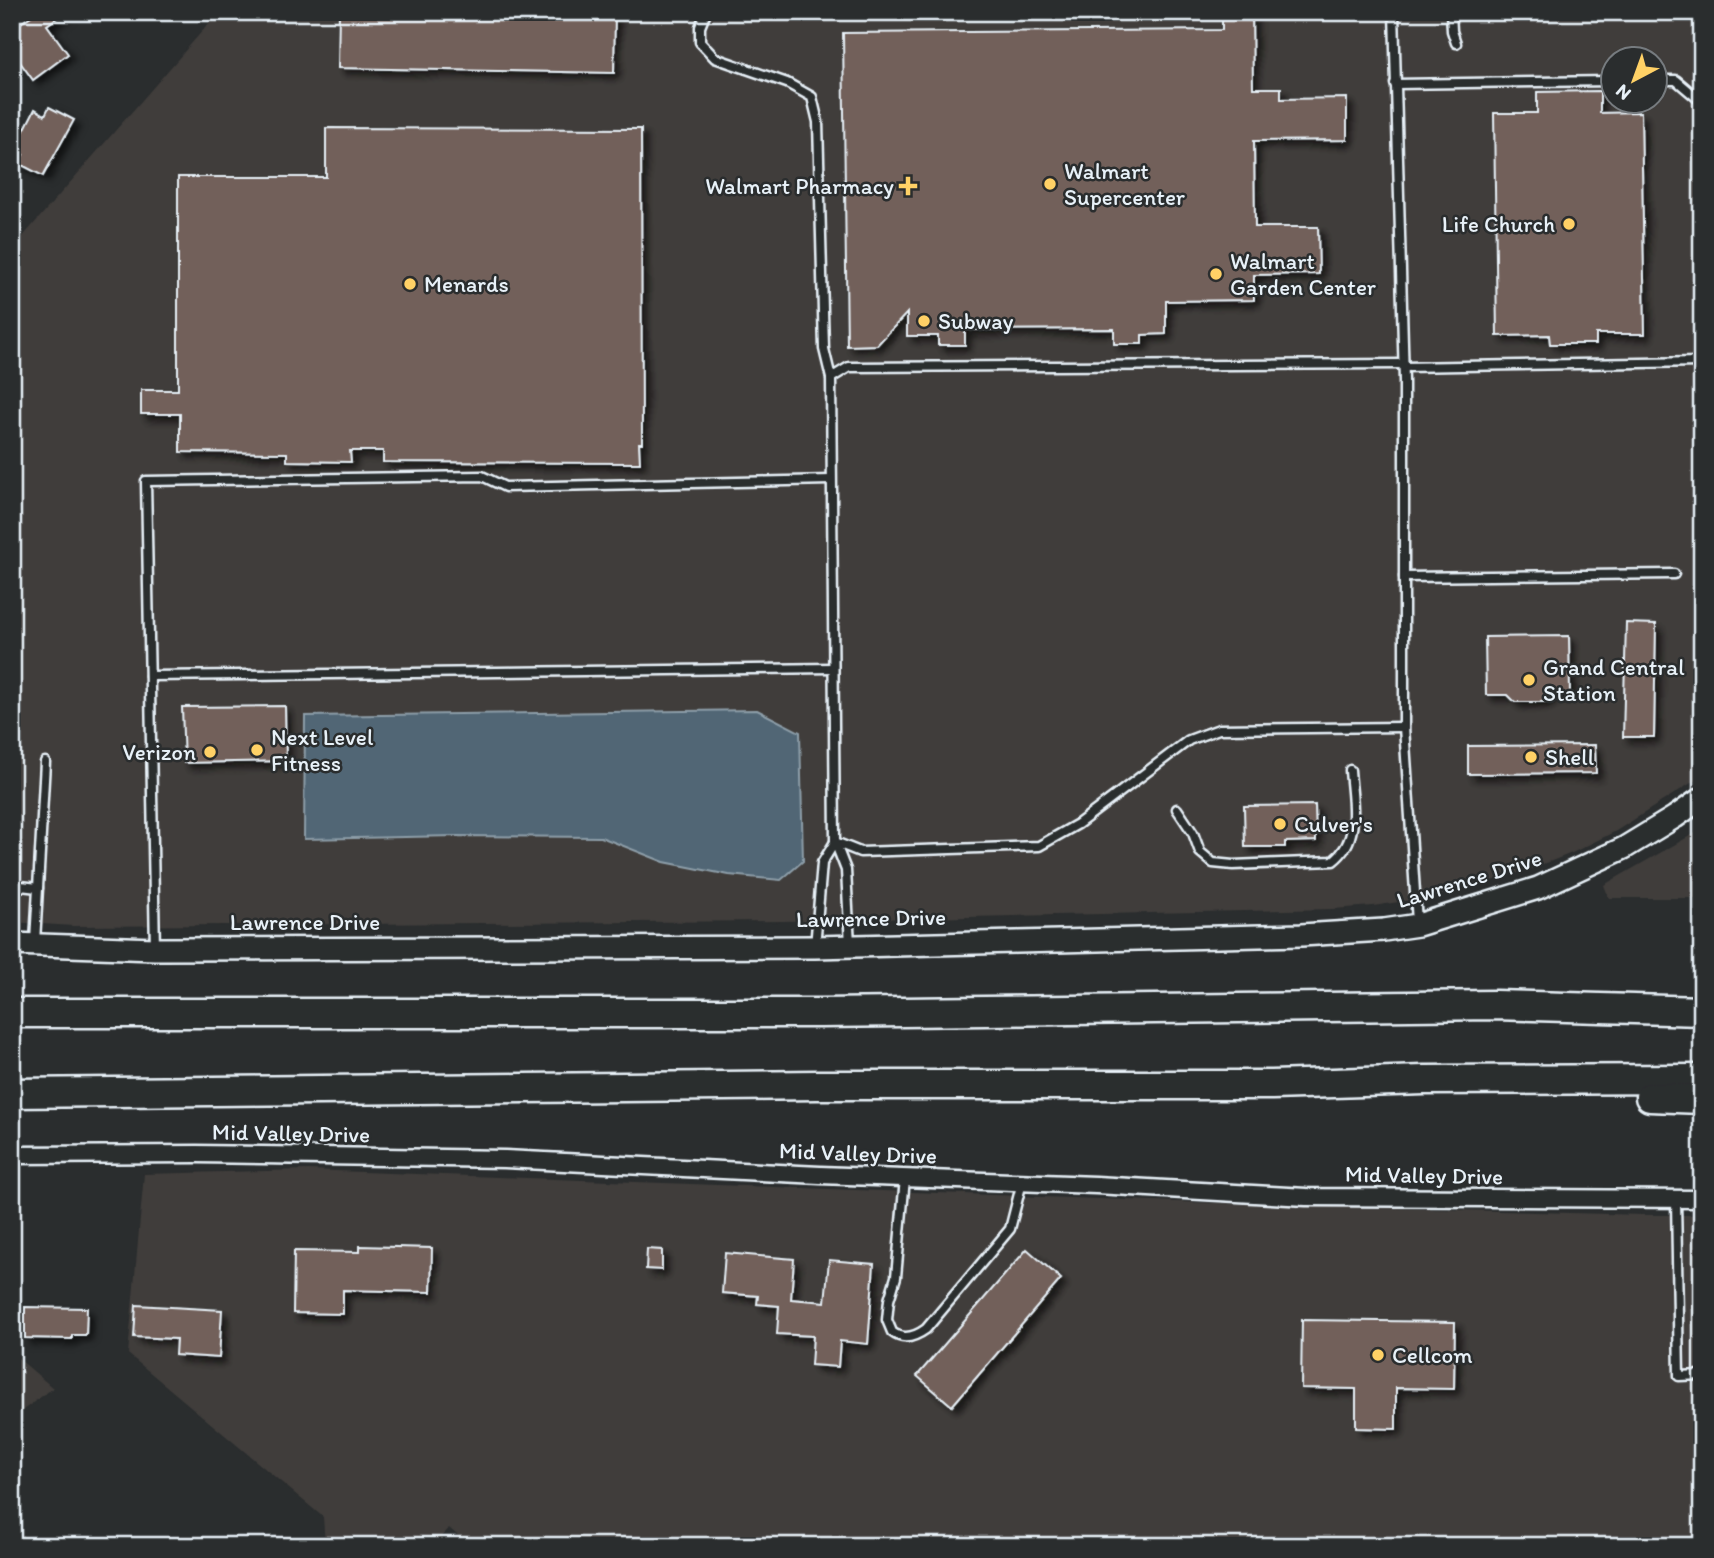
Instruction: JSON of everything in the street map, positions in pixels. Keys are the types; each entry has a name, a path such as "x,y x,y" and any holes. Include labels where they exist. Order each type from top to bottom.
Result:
{"highway":[{"path":"12,1013 821,1013 1495,1004 1702,996"},
{"path":"1495,1004 1702,1011"},
{"path":"12,1093 817,1085 1272,1085 1424,1080 1702,1079"},
{"path":"1424,1080 1702,1099"}],"main road":[{"name":"Lawrence Drive","path":"12,944 155,949 816,947 1384,930 1418,925 1538,888 1624,848 1702,798"}],"street":[{"name":"Mid Valley Drive","path":"12,1155 197,1154 492,1159 1306,1197 1702,1199"}],"lane":[{"path":"706,12 700,27 700,42 715,58 787,83 812,97 818,122 824,349 831,377 835,842 846,870 850,945"},
{"path":"1394,12 1404,366 1404,727 1418,925"},
{"path":"1451,12 1452,31 1457,43"},
{"path":"1668,80 1676,80 1702,102"},
{"path":"1395,85 1598,81"},
{"path":"831,377 849,367 1404,366 1702,362"},
{"path":"155,949 146,481 482,476 505,487 831,480"},
{"path":"1404,578 1674,574"},
{"path":"150,676 833,668"},
{"path":"835,842 860,852 1039,846 1078,824 1189,740 1219,729 1404,727"},
{"path":"35,946 45,762"},
{"path":"1177,809 1193,833 1200,852 1213,863 1233,865 1333,861 1350,843 1354,821 1350,769"},
{"path":"816,947 822,863 835,842"},
{"path":"12,885 38,888"},
{"path":"905,1178 896,1277 889,1300 887,1320 892,1332 906,1338 918,1335 926,1329 1010,1229 1022,1182"},
{"path":"1676,1199 1679,1376 1702,1375"}],"shaded area":[{"path":"219,12 1701,12 1702,776 1616,831 1572,853 1531,869 1449,894 1373,906 1333,909 783,921 73,926 12,922 12,249"},
{"path":"1702,829 1702,898 1609,898 1604,885"},
{"path":"308,1170 1181,1202 1702,1215 1702,1546 470,1546 449,1528 434,1546 325,1546 323,1517 128,1354 144,1174"},
{"path":"12,1353 53,1388 12,1418"}],"water":[{"path":"757,710 800,732 803,861 781,880 729,875 664,862 601,837 304,839 305,716"}],"building":[{"path":"37,12 65,12 47,25 68,54 33,80 12,51 12,29"},
{"path":"339,12 615,12 614,73 338,68"},
{"name":"Walmart Supercenter","path":"1222,12 1252,12 1253,88 1281,88 1281,99 1347,98 1347,140 1254,141 1255,227 1318,227 1319,274 1254,275 1254,300 1166,301 1166,334 1142,335 1142,344 1114,344 1114,329 965,330 965,345 938,345 938,336 907,336 907,313 877,345 847,346 843,33 1222,30"},
{"name":"Life Church","path":"1598,91 1598,116 1641,116 1645,334 1596,334 1596,344 1550,344 1549,335 1497,336 1494,113 1537,113 1537,92"},
{"path":"49,107 74,120 43,176 18,163 23,155 17,152 19,148 16,146 35,109 45,115"},
{"name":"Menards","path":"326,128 641,129 640,463 383,462 383,451 350,451 351,462 287,461 287,453 180,452 180,414 141,414 141,390 178,390 178,177 326,177"},
{"path":"1626,623 1656,624 1654,737 1623,737"},
{"path":"1569,636 1570,695 1553,695 1545,702 1515,702 1508,695 1486,695 1485,637"},
{"path":"285,706 286,761 184,763 182,707"},
{"path":"1595,745 1596,773 1468,774 1468,746"},
{"name":"Culver's","path":"1315,805 1316,841 1285,842 1285,847 1245,847 1244,806"},
{"path":"360,1246 432,1248 431,1292 343,1290 343,1314 293,1313 294,1251 360,1252"},
{"path":"647,1249 662,1250 662,1270 646,1269"},
{"path":"1027,1249 1061,1279 952,1406 917,1376"},
{"path":"725,1253 794,1259 791,1299 825,1302 829,1260 874,1264 868,1344 840,1341 838,1367 811,1365 813,1336 777,1334 779,1306 757,1304 758,1296 722,1293"},
{"path":"136,1305 222,1310 219,1358 175,1355 176,1339 134,1337"},
{"path":"25,1307 87,1308 86,1335 72,1335 72,1339 25,1338"},
{"name":"Cellcom","path":"1302,1320 1455,1322 1454,1389 1396,1388 1396,1429 1356,1428 1356,1389 1301,1388"}],"place":[{"name":"Walmart Supercenter","path":"1050,184"},
{"name":"Walmart Pharmacy","path":"908,186"},
{"name":"Life Church","path":"1569,224"},
{"name":"Walmart Garden Center","path":"1216,274"},
{"name":"Menards","path":"410,284"},
{"name":"Subway","path":"924,321"},
{"name":"Grand Central Station","path":"1529,680"},
{"name":"Next Level Fitness","path":"257,750"},
{"name":"Verizon","path":"210,752"},
{"name":"Shell","path":"1531,757"},
{"name":"Culver's","path":"1280,824"},
{"name":"Cellcom","path":"1378,1355"}]}
